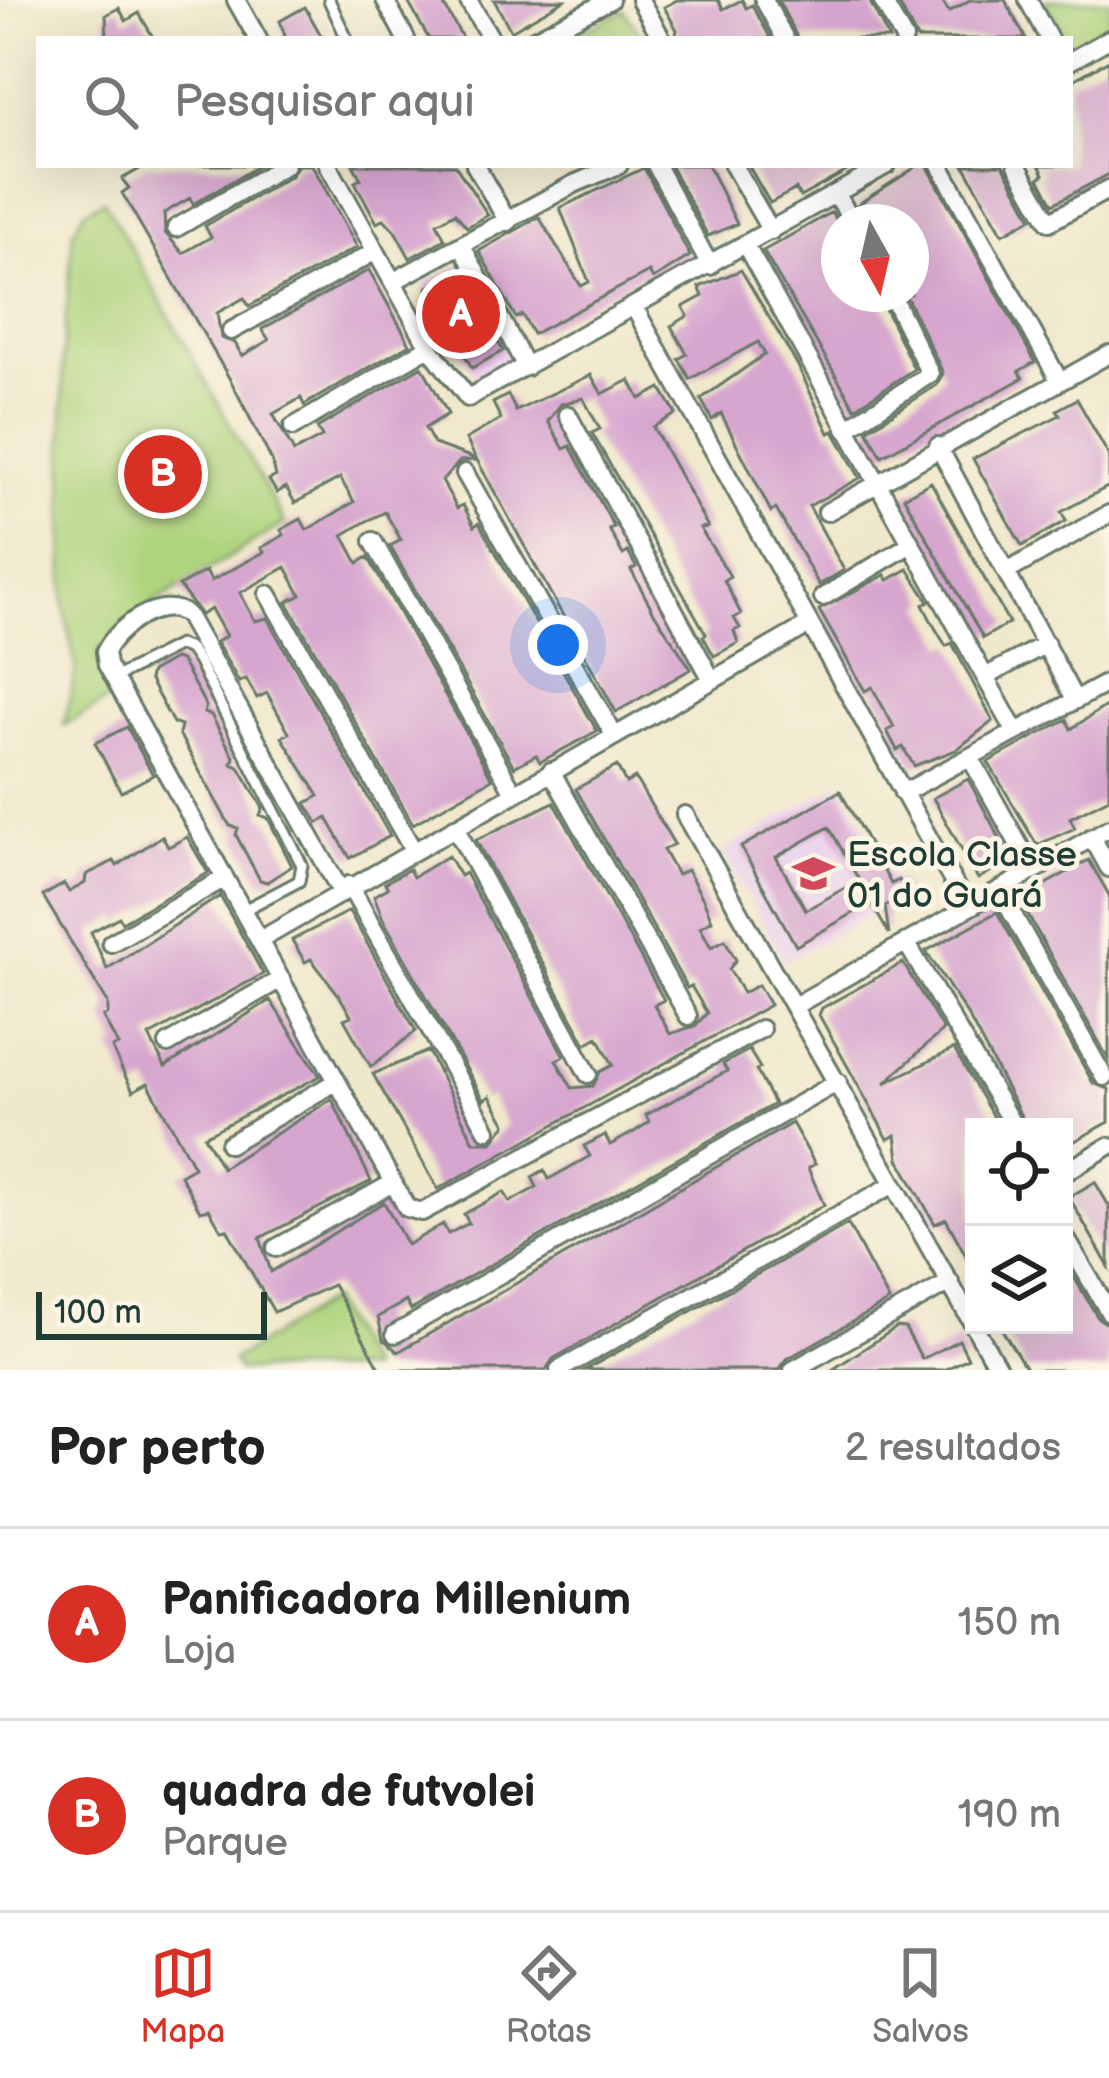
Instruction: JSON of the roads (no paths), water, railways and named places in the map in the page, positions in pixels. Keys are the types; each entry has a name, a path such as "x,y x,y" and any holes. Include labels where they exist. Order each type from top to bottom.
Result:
{"street":[{"path":"236,0 256,36"},
{"path":"385,0 401,36"},
{"path":"468,0 489,36"},
{"path":"540,36 610,0"},
{"path":"640,0 660,36"},
{"path":"764,0 783,36"},
{"path":"883,0 902,36"},
{"path":"1028,0 1047,36"},
{"path":"1073,59 1109,39"},
{"path":"176,228 280,168"},
{"path":"330,168 429,347 468,398 837,194 858,172"},
{"path":"477,168 508,221"},
{"path":"565,168 574,184"},
{"path":"394,281 613,168"},
{"path":"658,168 710,266"},
{"path":"736,168 771,231"},
{"path":"942,168 1059,380"},
{"path":"1019,168 1049,222 1109,189"},
{"path":"837,194 842,204"},
{"path":"461,245 526,367"},
{"path":"746,246 1015,731"},
{"path":"231,331 376,251"},
{"path":"634,307 967,907"},
{"path":"846,429 929,374 900,312"},
{"path":"293,427 429,347"},
{"path":"827,512 874,481 1109,354"},
{"path":"568,416 712,680"},
{"path":"938,446 1075,700"},
{"path":"465,472 614,735"},
{"path":"1008,571 1109,514"},
{"path":"373,541 514,794"},
{"path":"824,597 910,544"},
{"path":"268,594 413,850"},
{"path":"487,1130 182,610 156,610 116,637 105,652 114,678 407,1208 422,1211 760,1029"},
{"path":"260,940 810,624"},
{"path":"985,677 1046,644"},
{"path":"903,793 1109,682"},
{"path":"970,757 1033,870"},
{"path":"551,771 688,1016"},
{"path":"686,814 994,1368"},
{"path":"455,827 588,1074"},
{"path":"796,1005 1101,833 1109,868"},
{"path":"111,943 225,878"},
{"path":"999,890 1104,1077"},
{"path":"906,942 1009,1118"},
{"path":"168,1044 281,979"},
{"path":"229,1144 337,1082"},
{"path":"394,1334 838,1082"},
{"path":"1073,1167 1108,1149"},
{"path":"276,1248 392,1184"},
{"path":"559,1370 894,1184"},
{"path":"1073,1253 1109,1312"},
{"path":"793,1370 950,1282"}],"lane":[{"path":"329,0 346,36"},
{"path":"114,678 178,645 190,649 198,661 302,865 299,881 244,910"}],"place":[{"name":"Panificadora Millenium","path":"461,314"},
{"name":"quadra de futvolei","path":"163,474"},
{"name":"Escola Classe 01 do Guará","path":"813,874"}]}
